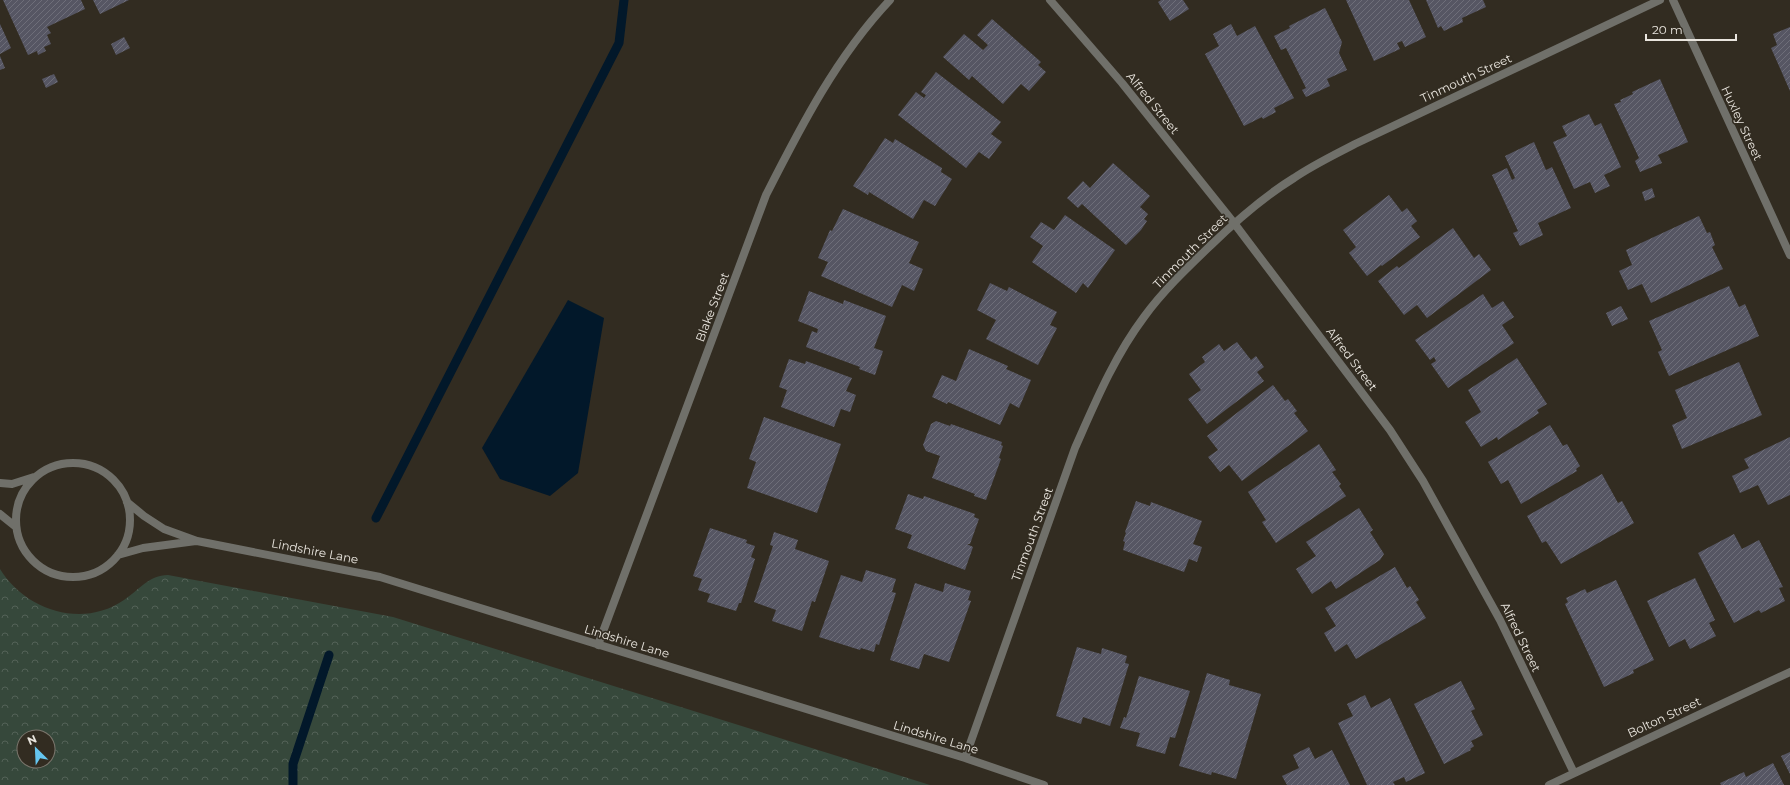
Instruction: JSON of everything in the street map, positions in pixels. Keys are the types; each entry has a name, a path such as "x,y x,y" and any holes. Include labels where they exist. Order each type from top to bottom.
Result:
{"street":[{"name":"Blake Street","path":"598,644 766,195 796,136 838,65 890,0"},
{"name":"Alfred Street","path":"1050,0 1122,83 1234,223 1390,430 1423,481 1500,620 1574,773"},
{"name":"Tinmouth Street","path":"965,758 1075,448 1114,364 1144,317 1182,272 1234,223 1258,203 1294,178 1355,144 1660,0"},
{"name":"Huxley Street","path":"1673,0 1790,255"},
{"name":"Lindshire Lane","path":"0,483 12,484 35,477 51,467 69,463 88,464 105,472 119,485 127,502 130,520 127,538 118,555 104,568 86,575 67,577 48,572 33,561 29,556 21,545 16,527 16,508 23,491 35,477"},
{"name":"Lindshire Lane","path":"127,502 144,516 164,528 197,541 380,577 965,758 1044,785"},
{"path":"0,514 16,527"},
{"name":"Lindshire Lane","path":"118,555 143,548 197,541"},
{"name":"Bolton Street","path":"1549,785 1790,672"}],"green space":[{"path":"0,569 11,583 24,595 39,604 56,611 73,614 90,613 108,609 124,600 150,580 168,575 393,617 930,785 0,785"}],"water":[{"path":"568,300 604,318 578,473 550,496 500,479 482,448"}],"building":[{"path":"3,0 81,0 85,9 47,27 51,33 47,35 51,44 44,47 46,51 38,55 37,51 28,55"},
{"path":"93,0 129,0 100,14"},
{"path":"1161,0 1183,0 1189,9 1170,21 1158,2"},
{"path":"1346,0 1409,0 1426,37 1405,47 1402,41 1397,43 1400,49 1374,61"},
{"path":"1426,0 1483,0 1486,7 1462,18 1463,22 1444,31 1441,26 1438,28"},
{"path":"1325,8 1342,42 1339,53 1347,70 1327,79 1330,86 1306,97 1302,90 1306,88 1286,48 1281,50 1274,36 1290,28 1289,26"},
{"path":"992,19 1041,62 1038,65 1046,72 1029,91 1021,84 1003,104 972,76 969,80 943,57 964,34 983,50 988,45 977,35"},
{"path":"0,24 11,48 0,54"},
{"path":"1231,24 1237,36 1255,26 1294,98 1274,108 1276,112 1263,119 1262,117 1244,126 1205,54 1219,46 1213,34"},
{"path":"1790,27 1790,91 1771,48 1777,45 1773,34"},
{"path":"124,37 130,48 116,55 111,44"},
{"path":"0,56 5,68 0,70"},
{"path":"936,72 1001,122 991,134 1002,142 989,159 979,152 966,168 898,115 916,92 924,98 926,95 921,92"},
{"path":"54,74 58,82 46,88 42,79"},
{"path":"1660,79 1688,142 1658,155 1662,163 1640,172 1635,161 1639,158 1614,104 1621,102 1620,100 1633,94 1632,92"},
{"path":"1589,114 1595,126 1601,123 1621,167 1604,175 1610,186 1595,193 1590,182 1574,189 1553,142 1567,136 1562,126"},
{"path":"885,138 893,143 895,139 942,168 941,172 952,179 935,206 924,200 913,219 869,192 868,195 853,186"},
{"path":"1534,142 1546,170 1552,167 1571,208 1538,223 1543,235 1520,246 1513,233 1518,231 1492,175 1507,168 1512,180 1515,178 1505,156"},
{"path":"1113,163 1150,196 1140,207 1148,214 1144,219 1147,221 1141,230 1126,245 1082,204 1078,208 1067,198 1083,181 1090,188"},
{"path":"1652,188 1655,197 1645,201 1642,192"},
{"path":"1389,195 1402,212 1407,208 1417,221 1411,226 1420,237 1367,276 1349,253 1356,247 1343,230"},
{"path":"843,209 919,242 909,263 923,269 914,291 902,285 892,307 821,276 828,262 818,258 830,230 832,231"},
{"path":"1065,215 1115,250 1088,288 1083,283 1076,293 1032,262 1043,246 1030,237 1041,222 1054,230"},
{"path":"1699,216 1707,233 1710,232 1715,245 1712,247 1723,269 1651,303 1642,284 1628,290 1619,271 1632,265 1626,250"},
{"path":"1453,228 1474,258 1479,254 1491,270 1427,318 1417,305 1404,315 1378,281 1397,266 1399,268"},
{"path":"990,283 1007,291 1009,287 1057,312 1050,325 1057,328 1038,365 986,339 996,320 977,310"},
{"path":"1729,286 1739,307 1745,304 1759,336 1669,376 1658,352 1662,350 1649,321"},
{"path":"809,291 843,304 844,300 886,316 874,348 883,351 875,375 859,369 860,367 806,347 812,331 817,333 818,329 798,321"},
{"path":"1483,294 1492,308 1503,301 1514,317 1502,325 1514,343 1448,388 1431,364 1436,361 1434,357 1430,360 1415,340"},
{"path":"1621,306 1628,319 1612,326 1606,313"},
{"path":"1237,342 1251,360 1256,356 1264,367 1257,372 1264,381 1207,424 1188,399 1201,390 1189,374 1205,362 1202,357 1219,344 1224,351"},
{"path":"969,349 1008,366 1006,369 1031,380 1019,408 1010,403 1000,425 948,402 947,404 932,397 942,375 956,381"},
{"path":"1517,358 1547,404 1537,410 1539,413 1498,440 1497,437 1481,447 1465,422 1481,412 1468,390"},
{"path":"789,359 805,364 806,361 852,378 846,391 856,395 850,412 841,409 834,427 781,407 787,390 779,387"},
{"path":"1739,362 1762,415 1682,449 1672,425 1687,418 1675,390"},
{"path":"1273,385 1285,401 1288,399 1297,411 1294,413 1308,431 1242,481 1229,465 1220,472 1208,457 1218,450 1207,436"},
{"path":"764,417 841,444 817,513 747,488 756,462 749,459"},
{"path":"936,421 950,426 951,424 1002,442 1001,445 1003,446 999,458 1001,459 986,500 974,496 975,494 932,478 940,456 926,451 923,445 931,424"},
{"path":"1550,425 1563,446 1567,444 1580,466 1576,469 1577,471 1521,504 1508,480 1501,484 1488,462"},
{"path":"1790,437 1790,495 1768,505 1758,485 1740,493 1732,476 1749,468 1744,459"},
{"path":"1319,444 1336,470 1332,472 1341,484 1339,486 1346,496 1276,543 1262,522 1266,520 1248,492"},
{"path":"1602,474 1618,503 1622,501 1634,523 1561,564 1546,541 1542,543 1527,516"},
{"path":"908,494 923,499 924,496 975,514 974,517 979,519 970,544 967,544 973,547 965,570 907,548 912,535 895,529"},
{"path":"1136,501 1150,506 1151,502 1202,521 1193,544 1202,547 1197,562 1189,559 1184,572 1123,550 1125,532"},
{"path":"1359,508 1373,530 1370,532 1384,554 1380,560 1336,589 1331,581 1312,594 1296,569 1316,556 1306,542"},
{"path":"710,528 747,540 746,543 755,546 751,557 755,559 741,603 739,603 736,611 707,602 710,594 698,590 702,579 693,576"},
{"path":"774,532 798,540 795,549 829,561 815,602 812,601 802,631 772,621 776,610 754,602 773,546 770,545"},
{"path":"1734,534 1742,549 1759,540 1783,587 1779,588 1785,601 1761,613 1759,610 1734,623 1698,553"},
{"path":"1395,567 1407,588 1410,586 1419,600 1416,602 1426,618 1356,659 1347,644 1335,652 1324,633 1336,626 1325,608"},
{"path":"866,570 896,579 892,592 896,593 879,645 876,644 874,652 861,648 860,650 819,637 841,575 862,582"},
{"path":"1695,578 1715,620 1709,623 1716,636 1690,649 1685,639 1669,647 1647,601"},
{"path":"1616,580 1654,660 1633,670 1634,673 1604,687 1565,604 1568,602 1566,598 1585,589 1587,593"},
{"path":"915,583 943,592 945,583 971,591 968,600 971,601 949,662 924,654 919,669 890,660"},
{"path":"1077,647 1101,654 1102,648 1127,656 1125,663 1129,664 1110,726 1083,717 1081,724 1056,716"},
{"path":"1207,673 1230,680 1229,685 1261,694 1236,779 1212,772 1211,775 1179,766"},
{"path":"1139,676 1190,691 1175,738 1170,737 1165,754 1136,746 1140,733 1120,728 1124,717 1126,718"},
{"path":"1461,681 1475,709 1471,711 1483,735 1471,741 1474,746 1470,749 1471,750 1444,764 1414,704"},
{"path":"1365,695 1371,708 1390,698 1425,773 1406,782 1404,777 1393,782 1395,785 1367,785 1338,723 1353,716 1347,704"},
{"path":"1309,747 1315,759 1332,750 1350,785 1287,785 1282,776 1299,768 1293,755"},
{"path":"1790,752 1790,774 1781,756"},
{"path":"1773,763 1784,785 1721,785 1720,783 1744,772 1746,777"}],"waterway":[{"path":"376,518 619,43 624,0"},
{"path":"293,785 293,764 329,655"}]}
